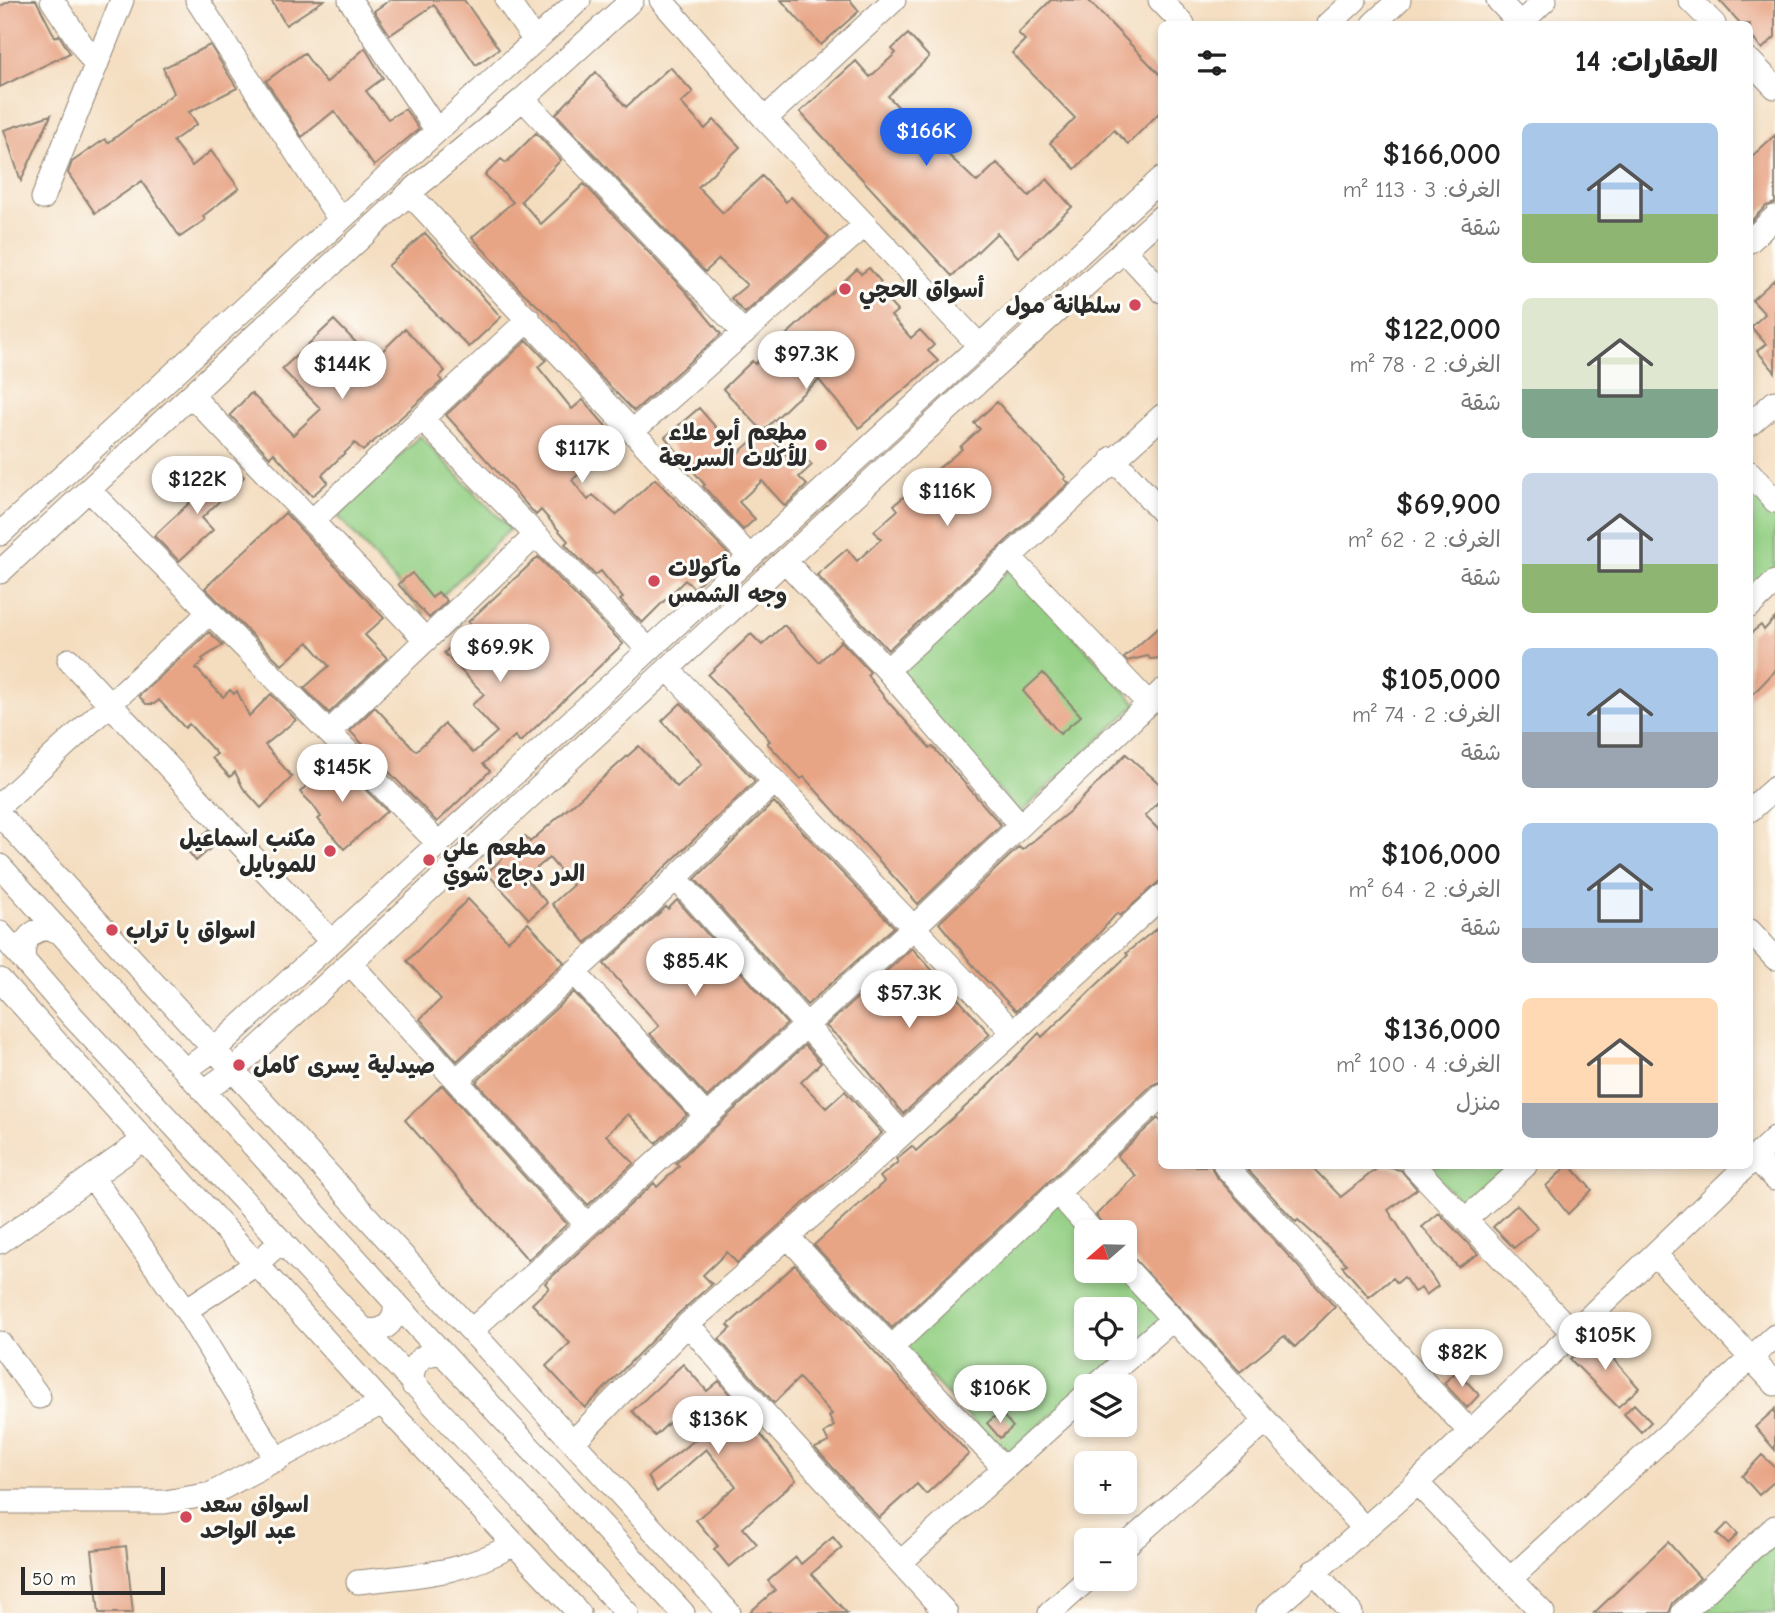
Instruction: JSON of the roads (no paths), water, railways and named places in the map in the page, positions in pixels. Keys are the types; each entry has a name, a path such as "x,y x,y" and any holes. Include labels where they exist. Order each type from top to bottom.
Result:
{"street":[{"path":"52,0 96,66"},
{"path":"43,198 122,0"},
{"path":"197,0 340,220"},
{"path":"350,0 437,131"},
{"path":"507,0 535,41"},
{"path":"0,534 579,0"},
{"path":"0,572 409,193 523,99 632,0"},
{"path":"661,0 765,119 979,345"},
{"path":"765,119 894,0"},
{"path":"1160,0 1179,21"},
{"path":"1332,21 1355,0"},
{"path":"1376,21 1399,0"},
{"path":"1497,0 1517,21"},
{"path":"1523,21 1545,0"},
{"path":"1690,0 1711,21"},
{"path":"1753,64 1775,87"},
{"path":"523,99 744,333"},
{"path":"185,1070 215,1049 1158,182"},
{"path":"409,193 749,556"},
{"path":"1753,238 1775,217"},
{"path":"204,1091 234,1070 966,393 1158,220"},
{"path":"633,431 865,225"},
{"path":"1124,250 1158,287"},
{"path":"312,522 529,319"},
{"path":"946,375 953,388 966,393"},
{"path":"191,395 426,640"},
{"path":"1753,421 1775,402"},
{"path":"910,408 923,414 930,427"},
{"path":"422,419 648,649"},
{"path":"887,670 1113,458 1158,419"},
{"path":"1113,458 1158,508"},
{"path":"1753,476 1775,501"},
{"path":"89,490 330,731 438,844"},
{"path":"330,731 535,536"},
{"path":"472,1330 913,928 1155,697 1009,556"},
{"path":"785,561 887,670 1020,825"},
{"path":"1753,603 1775,582"},
{"path":"0,805 210,612"},
{"path":"69,660 331,942"},
{"path":"668,669 773,783 1013,1032"},
{"path":"457,1080 676,878 773,783"},
{"path":"1753,807 1775,788"},
{"path":"0,815 729,1613"},
{"path":"0,898 7,889 4,871"},
{"path":"4,871 395,1302 683,1613"},
{"path":"676,878 808,1024 902,1134"},
{"path":"574,1441 688,1324 788,1237 1158,900"},
{"path":"23,959 23,946 30,935 47,928 59,932"},
{"path":"0,933 73,1017 626,1613"},
{"path":"98,974 126,952"},
{"path":"350,963 586,1224"},
{"path":"575,972 707,1117"},
{"path":"0,980 382,1403 579,1613"},
{"path":"52,1037 73,1017"},
{"path":"893,1346 1158,1100"},
{"path":"1753,1159 1775,1138"},
{"path":"0,1242 144,1140"},
{"path":"1753,1164 1775,1179"},
{"path":"1229,1169 1469,1431"},
{"path":"1417,1169 1573,1334"},
{"path":"1465,1220 1522,1169"},
{"path":"1268,1613 1418,1483 1743,1169"},
{"path":"92,1177 186,1310 277,1460"},
{"path":"313,1211 341,1187"},
{"path":"1058,1194 1082,1220"},
{"path":"788,1237 893,1346 1003,1467"},
{"path":"186,1310 256,1264 282,1241"},
{"path":"1656,1254 1775,1384"},
{"path":"1138,1281 1364,1528"},
{"path":"363,1329 376,1331 387,1326 395,1315 395,1302"},
{"path":"1110,1374 1173,1319"},
{"path":"688,1324 759,1407 946,1613"},
{"path":"1510,1579 1775,1336"},
{"path":"0,1343 39,1397"},
{"path":"413,1384 412,1373 417,1362 426,1355 443,1354"},
{"path":"0,1502 165,1502 211,1494 382,1403"},
{"path":"901,1562 1074,1405"},
{"path":"1137,1535 1266,1421"},
{"path":"1418,1483 1543,1613"},
{"path":"1683,1613 1775,1527"},
{"path":"358,1582 452,1572 485,1561 514,1544"},
{"path":"557,1590 582,1566"},
{"path":"1314,1571 1351,1613"},
{"path":"1050,1613 1075,1591"}],"place":[{"name":"أسواق الحچي","path":"845,289"},
{"name":"سلطانة مول","path":"1135,305"},
{"name":"مطعم أبو علاء للأكلات السريعة","path":"821,445"},
{"name":"مأكولات وجه الشمس","path":"654,581"},
{"name":"مكنب اسماعيل للموبايل","path":"330,851"},
{"name":"مطعم علي الدر دجاج شوي","path":"429,860"},
{"name":"اسواق با تراب","path":"112,930"},
{"name":"صيدلية يسرى كامل","path":"239,1065"},
{"name":"اسواق سعد عبد الواحد","path":"186,1517"}]}
